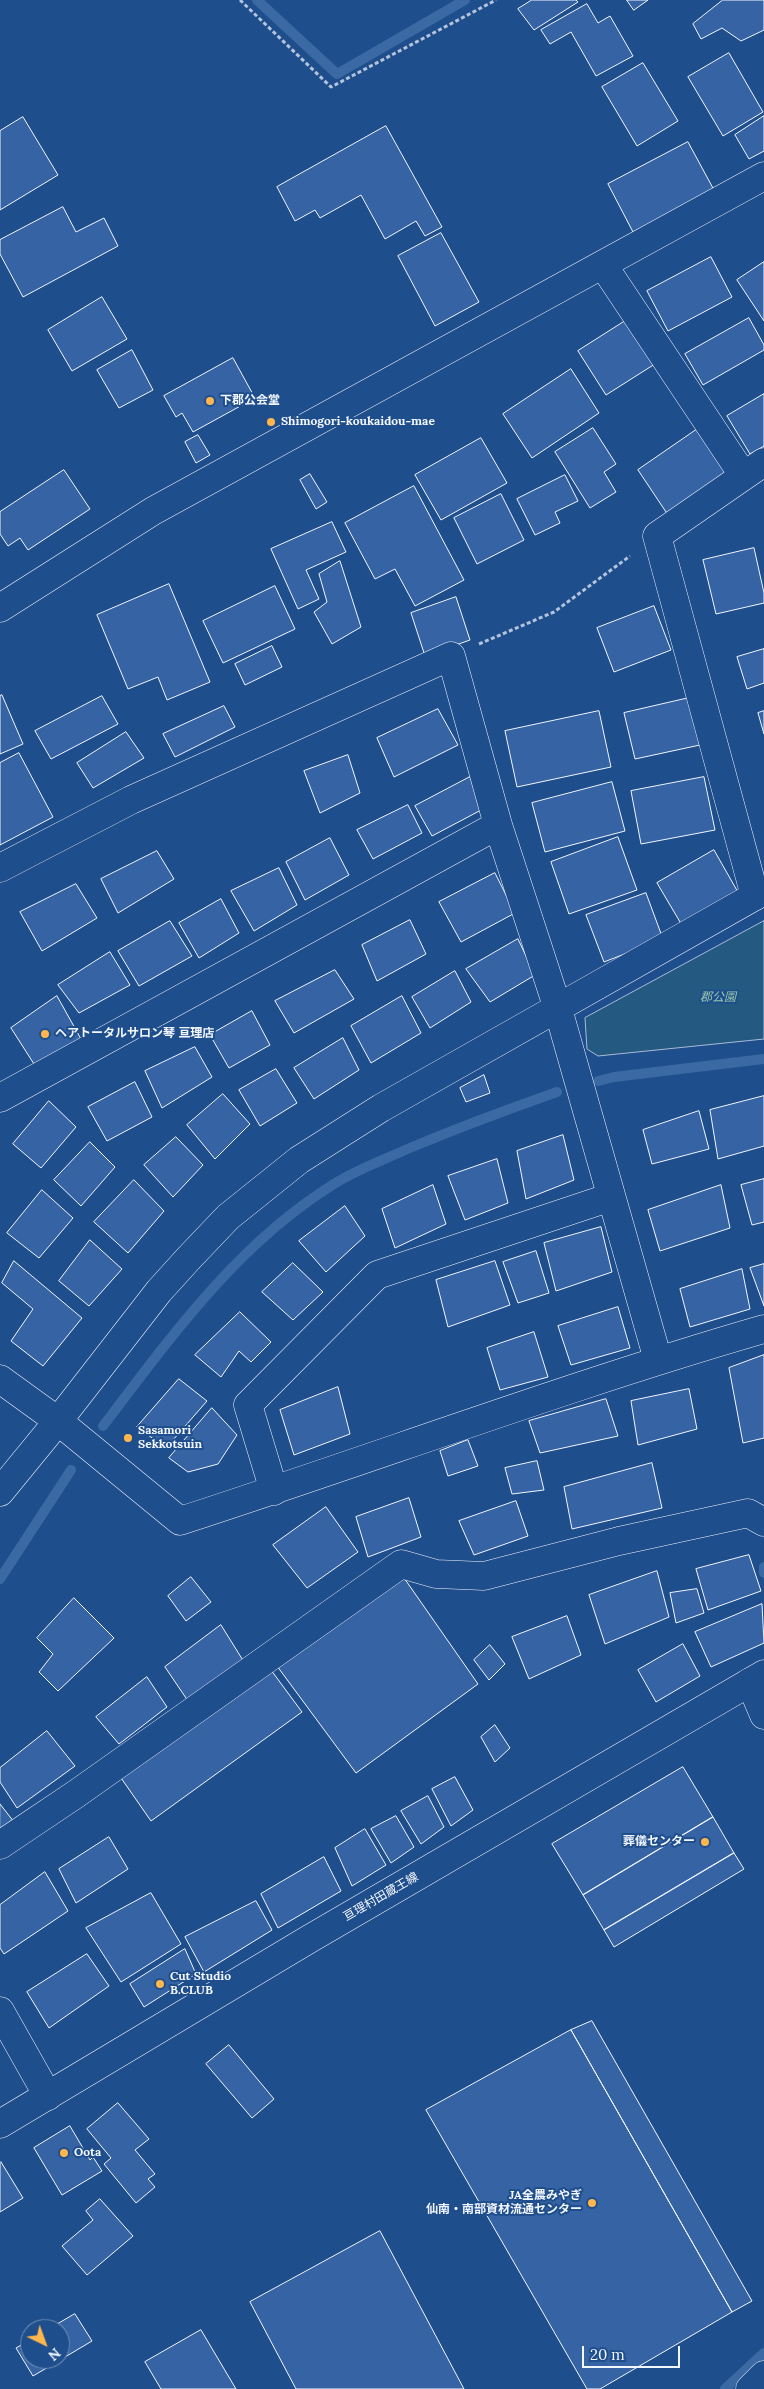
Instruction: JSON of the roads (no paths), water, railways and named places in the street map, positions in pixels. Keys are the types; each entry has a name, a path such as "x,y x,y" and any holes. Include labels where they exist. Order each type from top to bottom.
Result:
{"street":[{"path":"0,608 153,511 764,176"},
{"path":"0,1492 58,1422 159,1291 228,1217 299,1160 373,1113 759,894 657,536 754,469 602,265"},
{"path":"0,868 131,800 451,656 498,826 558,1009 658,1360"},
{"path":"0,1098 498,826"},
{"path":"274,1491 248,1405 377,1275 611,1197"},
{"path":"0,1379 58,1422 180,1521 274,1491 658,1360 764,1329"},
{"path":"0,1845 76,1794 400,1564 436,1574 484,1576 619,1541 748,1513 764,1522"},
{"path":"757,1678 764,1715"},
{"name":"亘理村田蔵王線","path":"0,2124 311,1938 757,1678"},
{"path":"0,2011 48,2096"},
{"path":"750,2389 764,2375"}],"waterway":[{"path":"257,0 337,74 465,0"},
{"path":"598,1081 614,1077 764,1059"},
{"path":"103,1426 180,1326 208,1294 236,1263 299,1208 351,1174 462,1127 557,1092"},
{"path":"0,1579 71,1470"},
{"path":"764,1567 764,1573"},
{"path":"725,2389 764,2353"}],"place":[{"name":"下郡公会堂","path":"210,401"},
{"name":"Shimogori-koukaidou-mae","path":"271,422"},
{"name":"ヘアトータルサロン琴 亘理店","path":"45,1034"},
{"name":"Sasamori Sekkotsuin","path":"128,1438"},
{"name":"葬儀センター","path":"705,1842"},
{"name":"Cut Studio B.CLUB","path":"160,1984"},
{"name":"Oota","path":"64,2153"},
{"name":"JA全農みやぎ 仙南・南部資材流通センター","path":"592,2203"}],"park label":[{"name":"郡公園","path":"718,998"}]}
